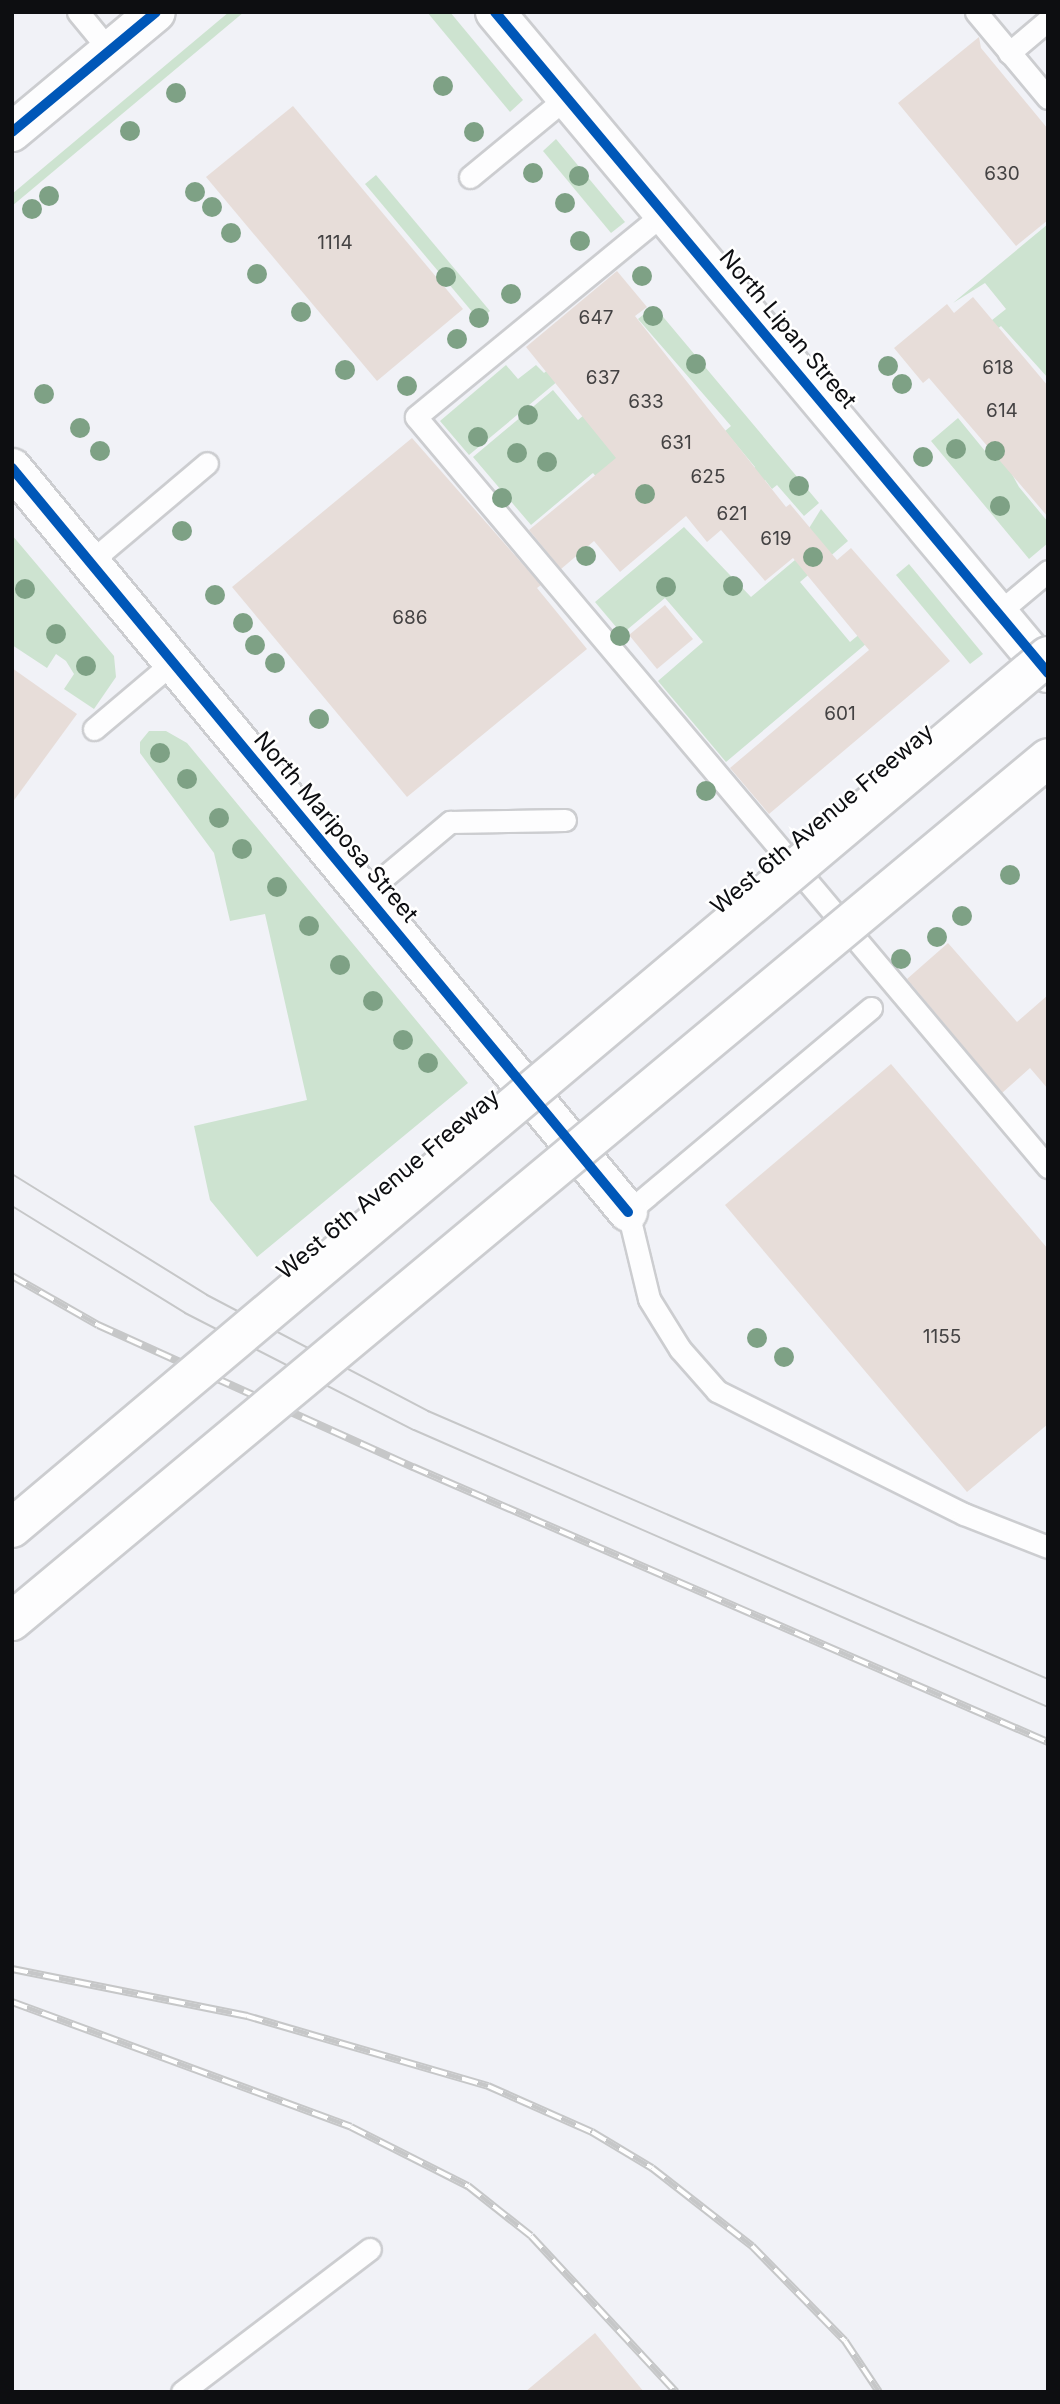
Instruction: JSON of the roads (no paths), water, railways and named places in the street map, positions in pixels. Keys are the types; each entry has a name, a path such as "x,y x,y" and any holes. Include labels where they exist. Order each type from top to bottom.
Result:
{"main road":[{"path":"12,132 156,12"},
{"name":"North Lipan Street","path":"495,12 998,613 1043,661"},
{"name":"North Mariposa Street","path":"12,468 628,1212"},
{"name":"West 6th Avenue Freeway","path":"12,1528 1043,661"},
{"path":"12,1621 1048,758"}],"lane":[{"path":"78,12 110,51"},
{"path":"976,12 1048,98"},
{"path":"1009,53 1048,20"},
{"path":"470,177 566,97"},
{"path":"664,213 416,417 1048,1167"},
{"path":"90,562 207,463"},
{"path":"998,613 1048,571"},
{"path":"522,1083 788,860 1043,661"},
{"path":"94,729 172,663"},
{"path":"365,893 450,822 565,820"},
{"path":"871,1008 628,1212 649,1299 681,1349 717,1391 964,1514 1048,1547"},
{"path":"182,2392 370,2249"}],"tram line":[{"path":"12,1174 207,1295 428,1411 1048,1679"},
{"path":"12,1206 185,1313 414,1430 1048,1707"}],"railway":[{"path":"12,1276 98,1325 413,1467 1048,1742"},
{"path":"12,1969 247,2016 488,2086 592,2132 652,2168 752,2246 845,2341 879,2392"},
{"path":"12,2002 351,2127 468,2186 531,2236 676,2392"}]}
